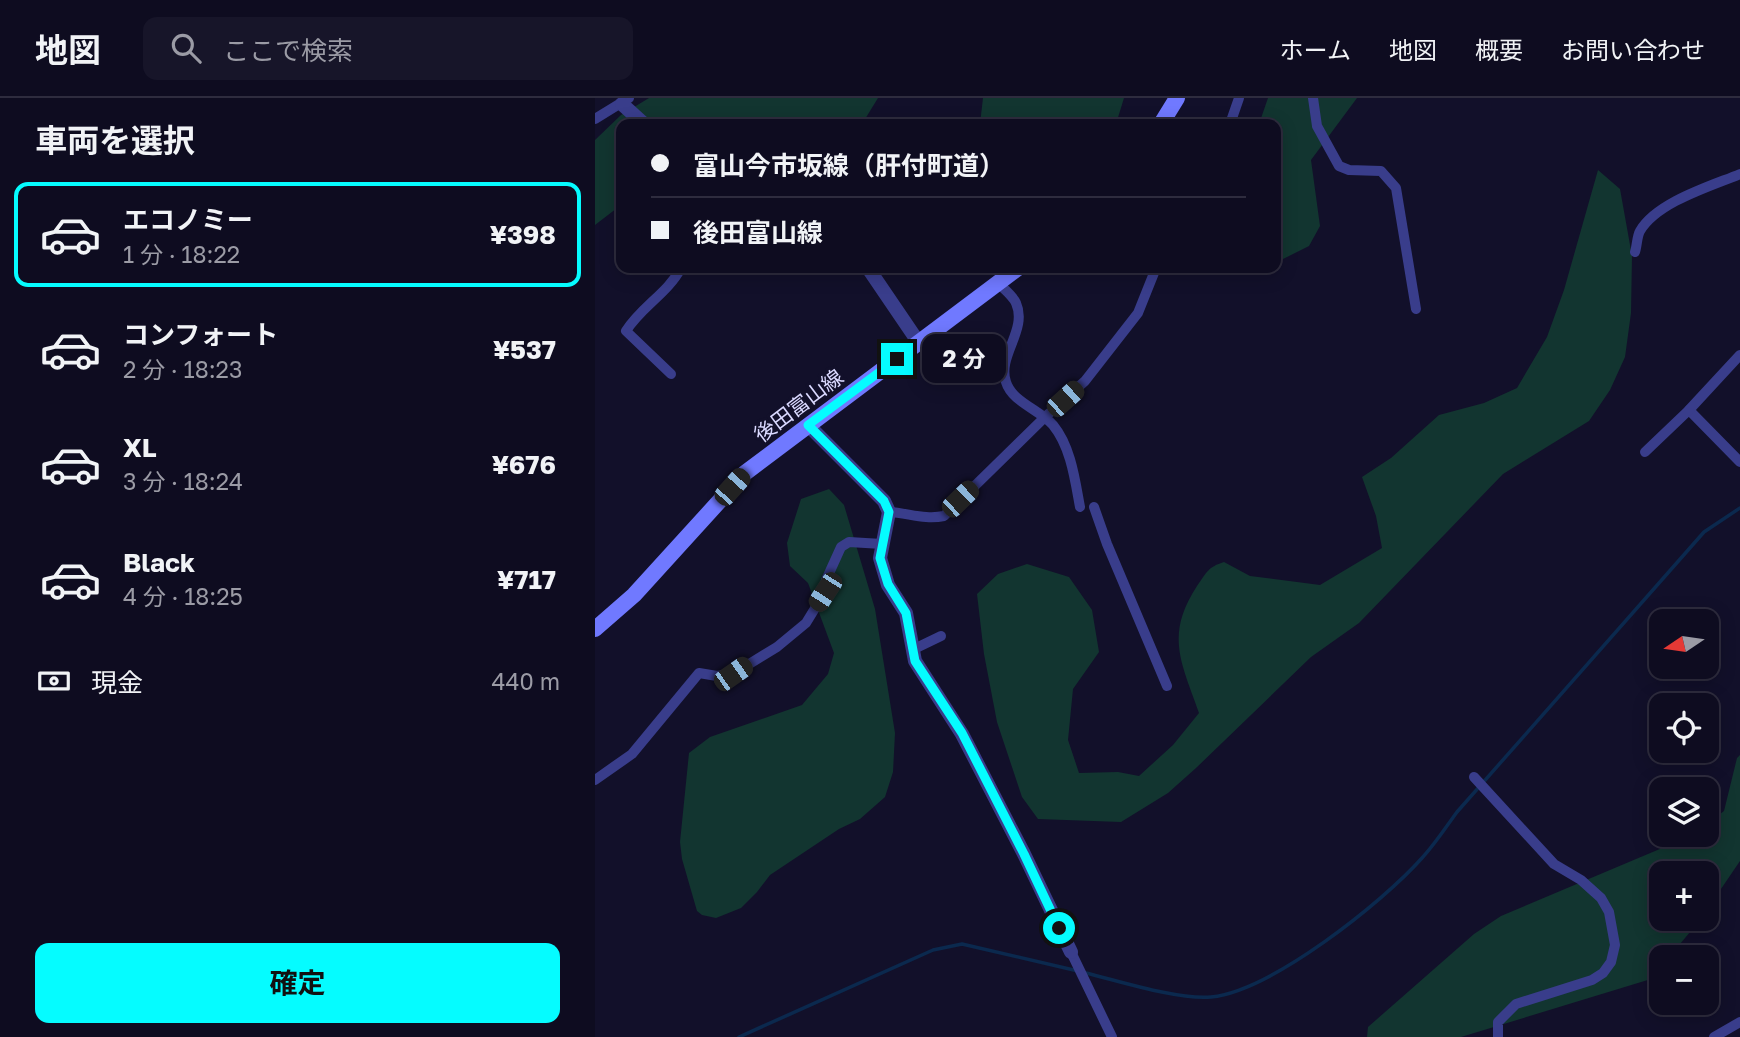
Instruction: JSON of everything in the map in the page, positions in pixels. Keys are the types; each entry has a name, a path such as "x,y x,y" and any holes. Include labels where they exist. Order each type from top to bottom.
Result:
{"main road":[{"path":"1164,119 1177,98"},
{"name":"後田富山線","path":"595,629 634,595 745,473 1012,273"}],"street":[{"path":"1232,119 1239,98"},
{"path":"1313,98 1317,126 1339,166 1349,170 1381,171 1396,188 1416,309"},
{"path":"595,119 626,101 640,119"},
{"path":"1635,252 1640,232 1654,215 1673,203 1740,174"},
{"path":"671,374 626,331 633,320 678,273"},
{"path":"871,273 919,343"},
{"path":"889,512 930,519 944,516 1045,416 1085,381 1138,313 1154,273"},
{"path":"998,283 1015,301 1018,312 1018,327 1006,364 1005,379 1009,390 1045,416 1055,428 1064,443 1073,471 1080,507"},
{"path":"1645,452 1740,355"},
{"path":"1689,410 1740,462"},
{"path":"808,425 884,501 889,512 880,558 888,584 906,613 915,661 962,733 1112,1037"},
{"path":"1094,507 1167,685"},
{"path":"595,780 632,754 699,673 717,676 733,674 777,647 806,623 825,592 825,580 841,547 849,542 882,544"},
{"path":"912,650 941,636"},
{"path":"1474,777 1554,864 1581,880 1601,898 1609,912 1615,945 1611,962 1592,980 1516,1004 1498,1022 1498,1037"},
{"path":"1714,1037 1736,1024 1739,1037"}],"green space":[{"path":"649,98 878,98 865,119 617,119"},
{"path":"983,98 1124,98 1118,119 981,119"},
{"path":"1268,98 1357,98 1311,160 1320,226 1309,246 1281,260 1281,119 1261,119"},
{"path":"616,120 616,209 595,225 595,140"},
{"path":"1598,170 1620,189 1632,256 1631,313 1625,357 1610,390 1589,421 1503,474 1359,623 1311,657 1168,793 1121,822 1038,819 1022,797 997,722 984,654 977,594 998,574 1027,564 1069,577 1092,610 1099,652 1073,689 1068,740 1079,773 1118,772 1139,776 1173,745 1199,713 1182,663 1179,634 1187,603 1206,574 1214,566 1224,562 1250,576 1320,585 1382,548 1376,516 1362,477 1391,458 1439,415 1484,403 1517,388 1547,337 1564,290"},
{"path":"829,489 844,505 875,609 895,733 893,772 885,797 860,819 839,829 770,875 741,908 716,918 702,915 697,911 682,859 680,842 689,753 710,737 802,705 828,674 834,653 808,583 790,566 787,543 801,499"},
{"path":"1740,755 1740,861 1719,892 1719,861 1649,861 1649,931 1691,931 1679,945 1649,945 1649,980 1461,1037 1367,1037 1368,1027 1474,934 1501,916 1665,847 1719,847 1719,815 1724,811"}],"waterway":[{"path":"1086,973 1166,993 1211,997 1236,991 1264,979 1324,942 1404,877 1457,812 1704,532 1740,508"},
{"path":"739,1037 933,950 962,944 1078,971"}],"route":[{"path":"897,359 808,425 884,501 889,512 880,558 888,584 906,613 915,661 962,733 1059,928"}]}
